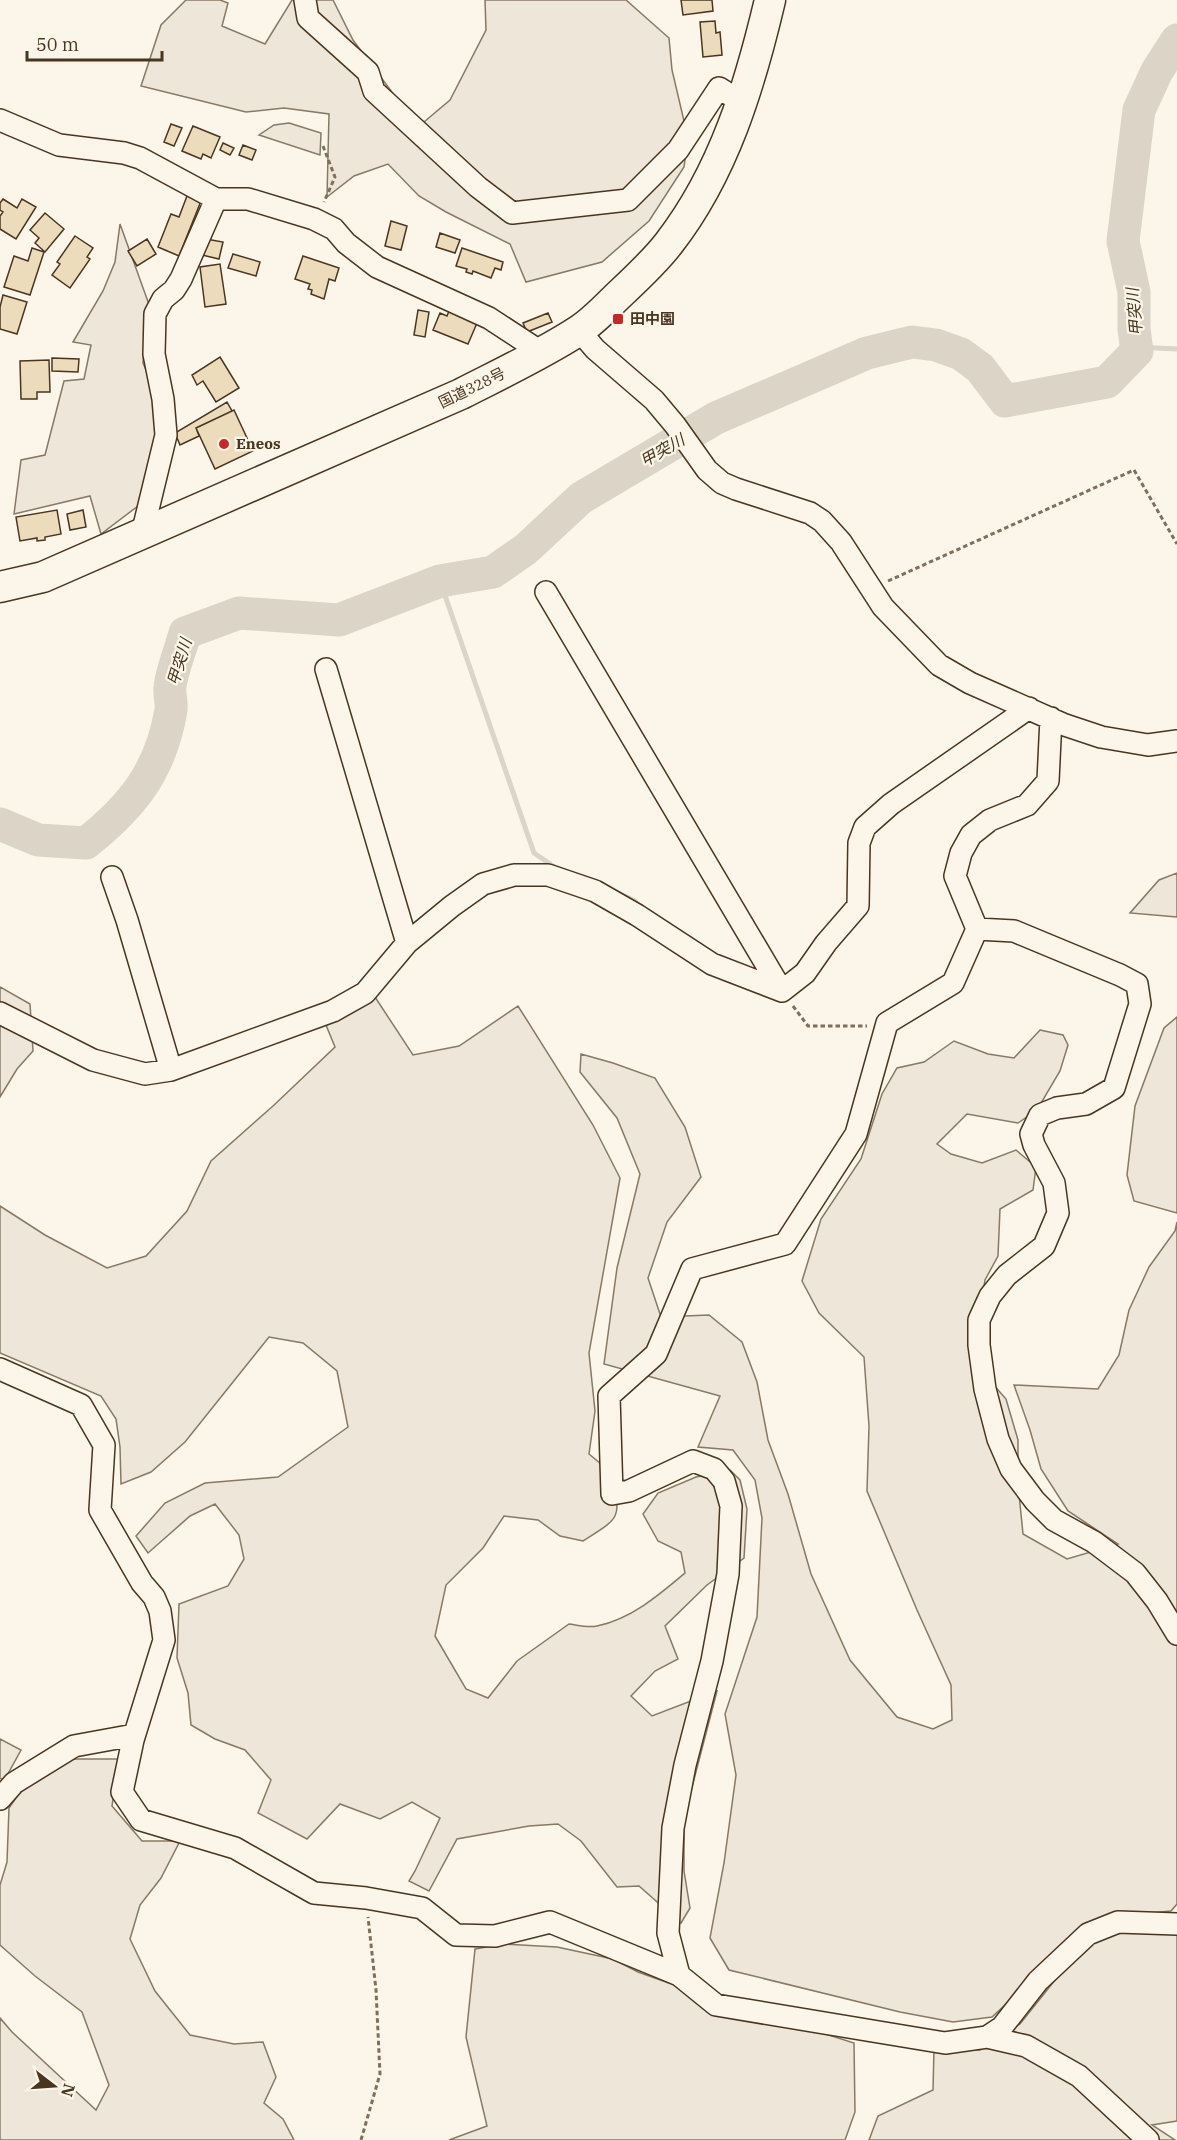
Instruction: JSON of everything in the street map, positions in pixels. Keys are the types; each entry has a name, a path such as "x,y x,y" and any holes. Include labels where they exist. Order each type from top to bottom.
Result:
{"highway":[{"name":"国道328号","path":"0,587 43,577 461,394 579,330 639,276 669,243 690,212 712,172 742,103 758,53 770,0"}],"street":[{"path":"305,0 308,18 368,72 374,91 478,187 512,213 628,200 678,150 718,88 742,103"},
{"path":"0,120 58,145 124,153 140,158 216,199 248,199 316,219 334,230 346,243 377,267 489,318 541,352"},
{"path":"142,534 166,435 163,399 154,354 155,314 162,299 174,290 181,279 216,199"},
{"path":"579,330 596,349 654,400 675,425 707,471 722,483 810,513 822,521 842,542 883,607 939,665 970,683 1065,725 1101,737 1148,746 1177,741"},
{"path":"546,591 782,991"},
{"path":"326,669 407,943"},
{"path":"782,991 805,973 826,943 858,906 859,843 865,826 891,804 1029,708"},
{"path":"679,1975 668,1933 673,1828 685,1765 712,1661 728,1574 731,1506 724,1481 714,1469 693,1461 629,1491 612,1494 609,1396 656,1354 692,1269 785,1244 856,1134 887,1023 953,983 977,929 955,876 960,853 971,835 990,820 1027,805 1048,781 1050,718"},
{"path":"0,1013 93,1060 145,1074 171,1070 333,1011 365,993 407,943 452,906 483,884 514,875 548,875 594,891 637,915 712,964 782,991"},
{"path":"112,877 171,1070"},
{"path":"977,929 1014,931 1137,984 1140,1004 1114,1088 1086,1104 1057,1108 1040,1115 1031,1134 1034,1145 1054,1183 1058,1213 1044,1246 1007,1275 990,1296 979,1320 979,1344 990,1409 998,1439 1011,1469 1035,1502 1054,1520 1094,1542 1135,1573 1157,1601 1177,1634"},
{"path":"0,1370 81,1405 104,1445 100,1510 142,1583 154,1597 160,1611 164,1640 134,1735 122,1792 141,1820 236,1848 314,1893 366,1898 422,1908 456,1935 495,1936 550,1922 679,1975 716,2005 945,2043 987,2037 1026,2046 1079,2076 1148,2140"},
{"path":"0,1799 14,1783 74,1746 134,1735"},
{"path":"987,2037 1002,2027 1038,1981 1088,1934 1118,1922 1177,1924"}],"path":[{"path":"316,219 335,177 323,146"},
{"path":"871,589 1134,470 1177,544"},
{"path":"782,991 808,1026 886,1025"},
{"path":"361,2140 380,2074 376,1990 366,1898"}],"shaded area":[{"path":"186,0 220,0 228,3 222,26 265,44 292,0 333,0 353,40 418,127 450,100 486,30 485,0 626,0 669,38 672,70 688,138 684,167 649,221 602,262 526,282 510,244 419,196 388,164 354,176 327,197 329,114 284,108 246,112 141,86 161,25"},
{"path":"289,123 321,133 320,155 259,135 274,125"},
{"path":"120,224 151,310 145,330 143,363 158,397 158,444 138,506 101,534 90,496 14,514 21,460 45,455 64,381 84,379 91,345 73,342 103,291 115,262"},
{"path":"1177,873 1177,917 1130,913 1159,880"},
{"path":"0,987 30,1004 33,1051 17,1069 0,1097"},
{"path":"375,997 413,1055 459,1046 518,1006 593,1125 620,1178 589,1353 595,1411 589,1454 613,1474 617,1509 611,1521 583,1541 560,1536 538,1520 504,1516 483,1548 446,1585 435,1636 466,1689 488,1698 517,1661 569,1624 590,1627 609,1623 655,1598 685,1573 681,1552 658,1541 643,1514 658,1493 696,1477 730,1470 740,1480 747,1509 744,1558 707,1585 665,1626 678,1659 655,1671 631,1696 652,1716 717,1691 684,1818 684,1871 690,1908 681,1923 639,1886 617,1887 581,1841 558,1824 529,1826 457,1839 429,1891 409,1881 440,1818 412,1802 380,1819 340,1804 307,1839 258,1813 271,1780 245,1750 215,1739 191,1725 188,1693 177,1658 179,1604 228,1586 244,1559 239,1535 215,1504 190,1516 148,1553 136,1536 165,1503 205,1483 278,1477 348,1427 337,1371 303,1343 269,1337 185,1442 151,1472 121,1484 120,1447 116,1419 101,1396 0,1353 0,1206 45,1235 107,1268 146,1256 187,1211 211,1161 335,1047 326,1025"},
{"path":"1177,1017 1177,1213 1134,1201 1127,1175 1135,1106 1164,1028"},
{"path":"1040,1030 1063,1035 1068,1045 1060,1071 1037,1110 1018,1123 967,1114 937,1144 951,1154 982,1163 1016,1150 1036,1167 1033,1190 1000,1209 998,1256 985,1280 980,1310 979,1368 1006,1399 1018,1440 1018,1484 1023,1534 1067,1559 1118,1544 1068,1511 1041,1469 1014,1385 1098,1389 1119,1355 1129,1310 1149,1267 1175,1231 1177,1222 1177,1904 1171,1911 1128,1915 1042,1971 992,2017 953,2022 900,2012 729,1970 710,1938 724,1863 736,1775 725,1714 757,1617 762,1518 755,1480 733,1450 698,1447 720,1396 604,1364 617,1268 640,1174 617,1118 580,1072 581,1054 655,1078 685,1127 701,1177 667,1222 648,1278 661,1317 709,1315 742,1342 757,1382 768,1440 788,1494 811,1574 850,1660 897,1717 933,1729 952,1720 951,1685 867,1491 869,1426 864,1357 819,1313 802,1281 821,1219 861,1159 882,1094 897,1068 924,1062 954,1041 988,1054 1014,1058"},
{"path":"0,1739 21,1750 4,1781 0,1778"},
{"path":"68,1759 119,1759 112,1806 142,1841 180,1841 161,1878 140,1905 130,1939 155,1991 190,2035 234,2044 263,2042 276,2077 264,2103 283,2119 294,2140 0,2140 0,2018 12,2032 96,2110 109,2085 82,2012 35,1976 0,1945 0,1885 7,1862 9,1808 32,1775"},
{"path":"1107,1928 1177,1928 1177,2121 1152,2125 1175,2140 869,2140 878,2116 933,2090 934,2048 980,2050 1020,2024 1075,1955"},
{"path":"504,1944 557,1947 613,1959 638,1972 705,1996 854,2043 855,2112 845,2140 449,2140 487,2126 466,2037 475,1949"}],"building":[{"path":"681,0 712,0 713,11 683,15"},
{"path":"715,21 716,33 720,32 722,55 703,57 700,22"},
{"path":"171,124 182,128 174,146 164,142"},
{"path":"193,126 220,137 211,158 203,154 201,159 182,151"},
{"path":"223,143 234,148 230,155 220,150"},
{"path":"243,145 256,150 252,160 239,155"},
{"path":"187,196 201,201 179,256 158,247 171,214 179,217"},
{"path":"3,199 17,208 22,199 36,207 16,239 0,229 0,216 3,212 0,210 0,203"},
{"path":"45,213 64,229 45,252 35,243 39,238 30,230"},
{"path":"391,221 407,226 401,250 385,246"},
{"path":"440,233 460,240 455,253 436,247"},
{"path":"75,236 93,248 87,257 90,259 70,288 52,275 60,264 57,262"},
{"path":"147,239 156,254 137,266 128,251"},
{"path":"206,239 223,242 219,259 202,255"},
{"path":"32,248 44,252 30,295 4,287 14,256 28,261"},
{"path":"462,248 503,262 501,270 495,268 491,278 473,271 472,274 466,272 467,269 456,266"},
{"path":"233,254 260,262 256,276 228,268"},
{"path":"303,256 339,268 335,281 329,279 324,299 311,294 312,290 308,289 310,284 295,279"},
{"path":"220,264 226,304 205,307 200,267"},
{"path":"3,295 27,302 17,334 0,329 0,307"},
{"path":"418,310 429,312 425,337 414,335"},
{"path":"449,311 477,323 468,344 433,330 440,313 447,316"},
{"path":"548,313 552,322 527,332 523,323"},
{"path":"220,357 239,388 216,402 203,381 197,385 192,375"},
{"path":"52,358 79,359 78,372 52,371"},
{"path":"49,360 50,392 37,392 37,399 21,399 20,361"},
{"path":"227,402 232,411 196,428 199,436 180,445 175,433"},
{"path":"234,410 253,451 215,469 196,428"},
{"path":"57,510 61,534 45,537 45,540 37,541 37,538 20,541 16,517"},
{"path":"83,510 86,527 70,530 67,514"}],"waterway":[{"name":"甲突川","path":"0,824 38,840 86,843 118,815 142,785 160,751 171,710 171,682 185,633 239,613 339,620 440,581 493,572 526,549 581,498 716,418 867,353 912,342 936,345 961,354 980,368 1005,401 1107,382 1137,351 1134,329 1134,292 1123,241 1139,110 1157,71 1177,40"},
{"path":"1137,347 1177,349"},
{"path":"440,581 534,853 556,868"},
{"path":"620,894 635,901 639,907"}],"place":[{"name":"田中園","path":"618,319"},
{"name":"Eneos","path":"224,444"}]}
